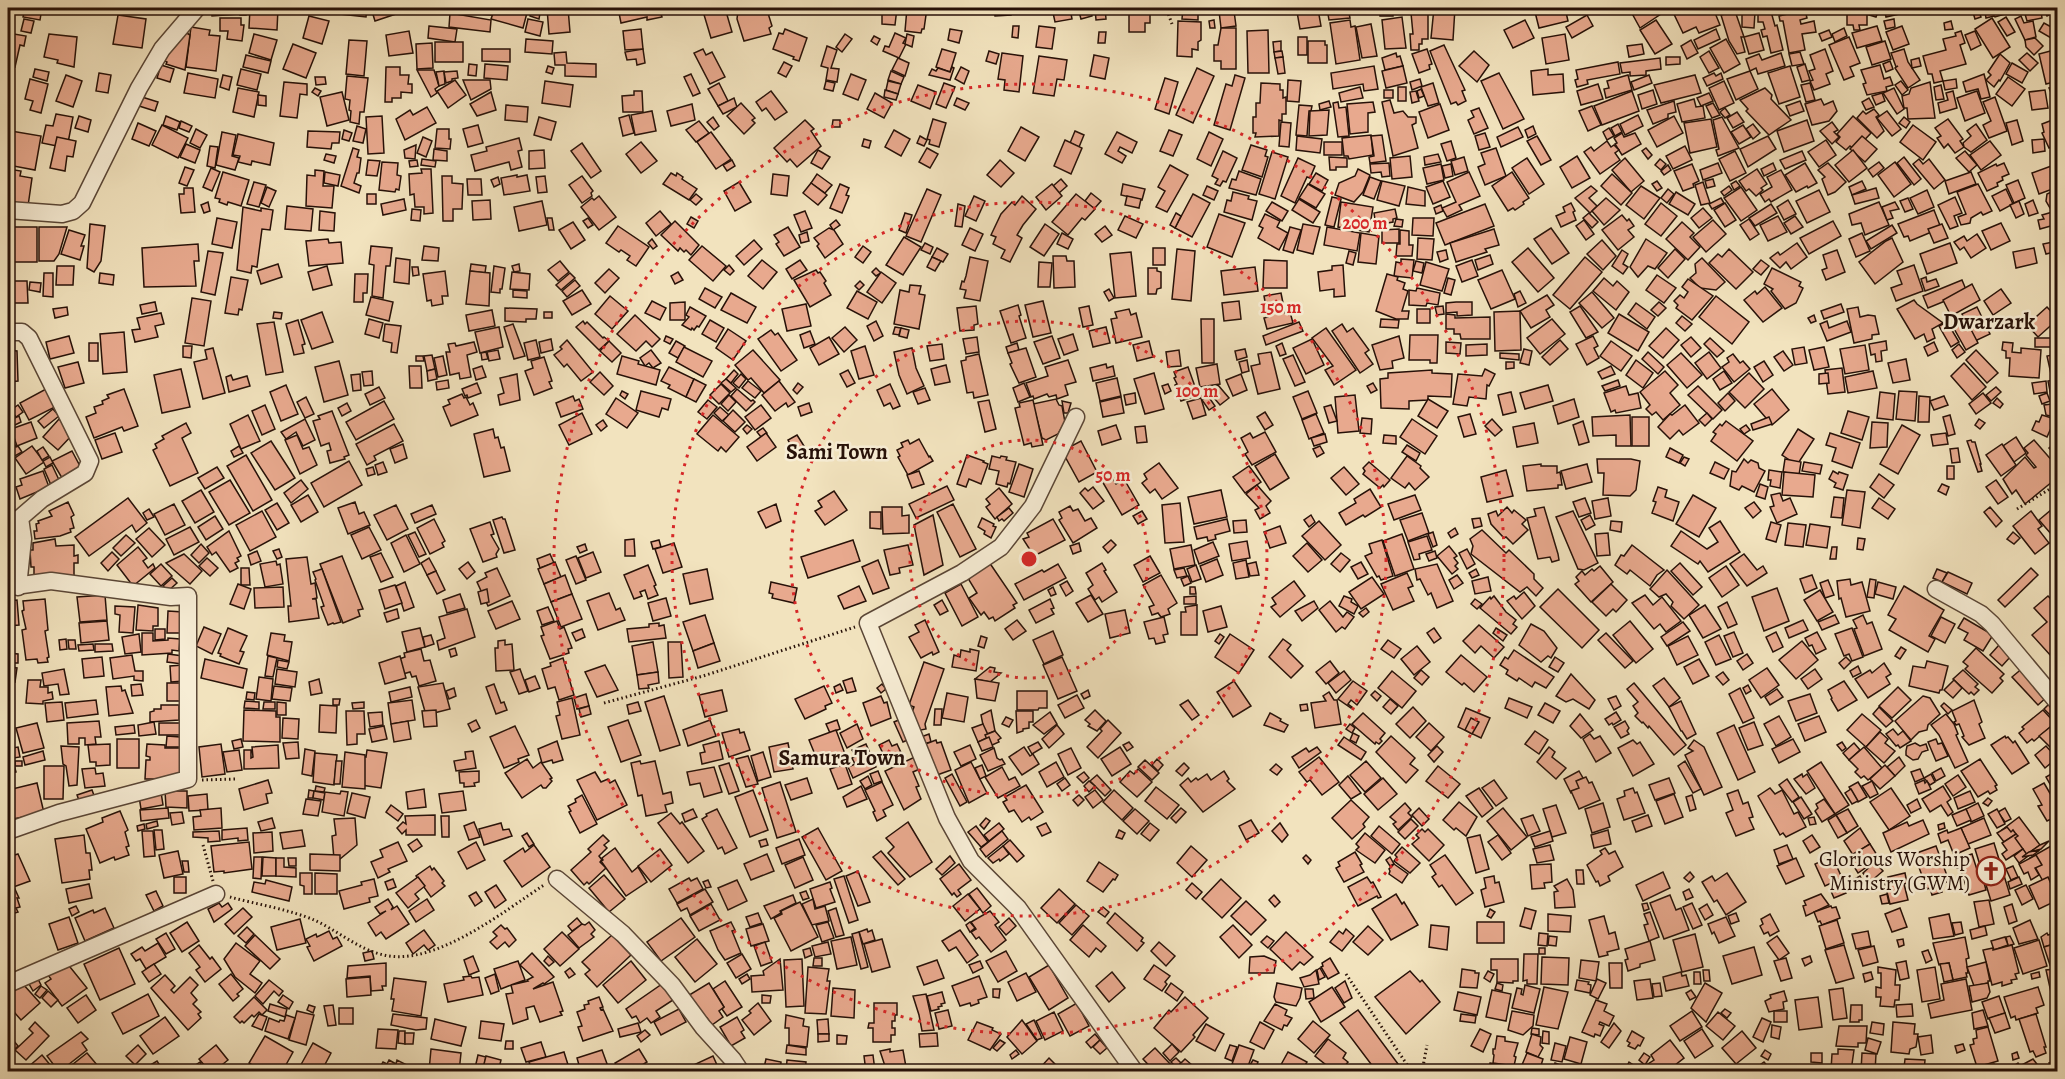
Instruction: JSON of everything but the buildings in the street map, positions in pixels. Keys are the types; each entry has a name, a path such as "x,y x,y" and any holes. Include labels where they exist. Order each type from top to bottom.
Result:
{"street":[{"path":"8,210 62,214 73,211 82,203 150,69 162,49 196,8"},
{"path":"8,332 22,332 29,338 90,461 85,473 42,499 21,518 23,539 13,587 51,581 171,597 188,596 188,779 59,813 8,831"},
{"path":"1076,417 1033,506 1001,547 962,573 867,623 947,818 971,861 1018,908 1136,1071"},
{"path":"1936,589 1981,614 1992,624 2058,702"},
{"path":"557,879 624,934 672,985 702,1027 741,1071"},
{"path":"8,984 216,894"}],"path":[{"path":"1169,8 1168,14 1172,24"},
{"path":"2016,509 2058,484"},
{"path":"604,703 703,676 867,623"},
{"path":"188,779 212,781 235,779"},
{"path":"203,845 216,894 312,919 384,956 406,956 436,949 467,935 557,879"},
{"path":"1346,975 1412,1071"},
{"path":"1422,1071 1427,1045"}],"place":[{"name":"Glorious Worship Ministry (GWM)","path":"1991,871"}],"district":[{"name":"Dwarzark","path":"1989,322"},
{"name":"Sami Town","path":"837,452"},
{"name":"Samura Town","path":"842,758"}]}
